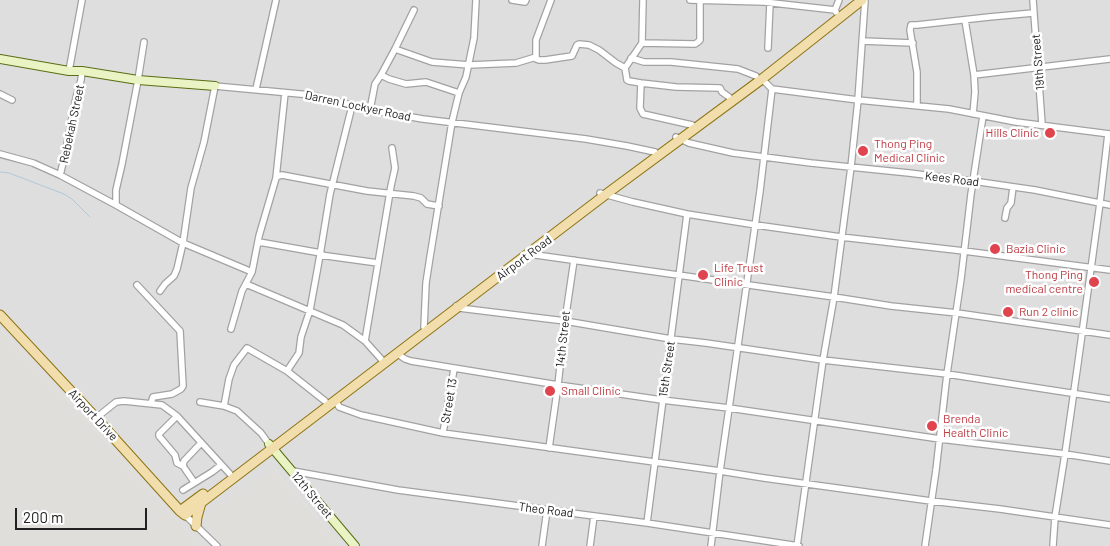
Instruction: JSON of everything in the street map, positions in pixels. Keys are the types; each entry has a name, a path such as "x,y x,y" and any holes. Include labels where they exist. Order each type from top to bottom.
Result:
{"main road":[{"name":"Airport Road","path":"197,502 230,474 336,401 398,354 655,152 678,138 729,97 759,77 836,12 855,0"},
{"name":"Airport Road","path":"182,513 424,326 457,306 530,254 602,194 864,0"},
{"name":"Airport Drive","path":"0,316 182,513"},
{"path":"170,499 197,502 196,526"}],"street":[{"path":"69,70 82,0"},
{"path":"256,89 276,0"},
{"path":"424,326 426,283 452,122 459,93 469,65 474,38 476,0"},
{"path":"512,0 525,2 526,0"},
{"path":"536,57 536,40 551,0"},
{"path":"643,0 642,43 625,68 627,80 641,83 720,88 729,97"},
{"path":"690,0 758,1 836,12 839,0"},
{"path":"642,43 695,44 698,42 700,40 700,0"},
{"path":"797,546 822,360 834,297 851,167 858,100 864,0"},
{"name":"19th Street","path":"1033,0 1042,124"},
{"path":"768,48 770,3"},
{"path":"370,110 375,84 414,10"},
{"path":"917,105 918,72 910,30 911,25 917,26 989,16 1033,13"},
{"path":"965,20 974,75 973,114"},
{"path":"862,40 913,43"},
{"path":"116,205 116,190 144,42"},
{"path":"395,49 432,62 469,65 516,63 536,57 539,60 545,60 572,56 579,44 589,45 599,50 625,68"},
{"path":"631,58 644,62 671,62 745,71 759,77 772,89 949,109 1016,122 1109,134 1066,454 1055,517 1053,546"},
{"name":"Darren Lockyer Road","path":"0,59 138,80 311,94 352,106 423,119 586,139 655,152"},
{"path":"974,75 1110,59"},
{"name":"Rebekah Street","path":"60,176 82,71"},
{"path":"381,75 406,84 426,82 459,93"},
{"path":"641,83 640,108 642,114 692,125"},
{"path":"160,291 176,273 183,244 191,188 204,142 215,86"},
{"path":"711,546 756,225 772,89"},
{"path":"231,329 242,291 252,272 276,178 286,93"},
{"path":"0,94 12,100"},
{"path":"287,371 299,353 301,337 310,310 330,194 352,106"},
{"path":"925,546 983,116"},
{"name":"Kees Road","path":"678,138 694,145 733,153 974,181 1110,205"},
{"path":"365,341 395,166 392,148"},
{"path":"0,154 33,163 116,205 183,244 252,272"},
{"path":"276,178 280,175 367,191 414,196 421,198 427,204 439,206"},
{"path":"1005,218 1007,208 1011,203 1013,187"},
{"path":"602,194 687,214 756,225 1110,270"},
{"name":"15th Street","path":"647,523 687,214"},
{"path":"259,242 378,263"},
{"path":"530,254 891,306 956,313 1110,335"},
{"name":"14th Street","path":"549,448 574,260"},
{"path":"246,284 343,325 365,341 382,360"},
{"path":"137,285 180,331 183,386 172,394 152,397 151,403"},
{"path":"457,306 565,321 671,339 822,360 947,374 1110,399"},
{"path":"224,406 229,379 234,365 246,349 249,348 287,371 325,401"},
{"path":"398,354 411,361 558,385 1110,461"},
{"name":"Street 13","path":"443,433 454,369"},
{"path":"96,418 116,402 124,401 162,405 177,416 230,474"},
{"path":"336,401 339,407 361,415 443,433 1110,525"},
{"path":"200,402 224,406 237,411 261,433 270,446"},
{"path":"177,416 159,436 175,455 177,463 182,466 194,482"},
{"path":"182,466 184,460 201,443"},
{"name":"12th Street","path":"270,446 355,546"},
{"path":"184,490 221,465"},
{"name":"Theo Road","path":"293,471 398,490 647,523 797,546"},
{"path":"542,546 547,510"},
{"path":"182,513 217,546"},
{"path":"590,546 594,516"}],"shaded area":[{"path":"0,0 1110,0 1110,546 342,546 274,469 206,524 217,541 214,546 200,546 89,423 0,329"},
{"path":"0,329 89,423 200,546 0,546"},
{"path":"274,469 342,546 214,546 217,541 206,524 207,513"}],"waterway":[{"path":"0,172 9,173 64,194 72,199 90,217"}],"place":[{"name":"Hills Clinic","path":"1050,133"},
{"name":"Thong Ping Medical Clinic","path":"863,151"},
{"name":"Bazia Clinic","path":"995,249"},
{"name":"Life Trust Clinic","path":"703,275"},
{"name":"Thong Ping medical centre","path":"1094,282"},
{"name":"Run 2 clinic","path":"1008,312"},
{"name":"Small Clinic","path":"550,391"},
{"name":"Brenda Health Clinic","path":"932,426"}]}
